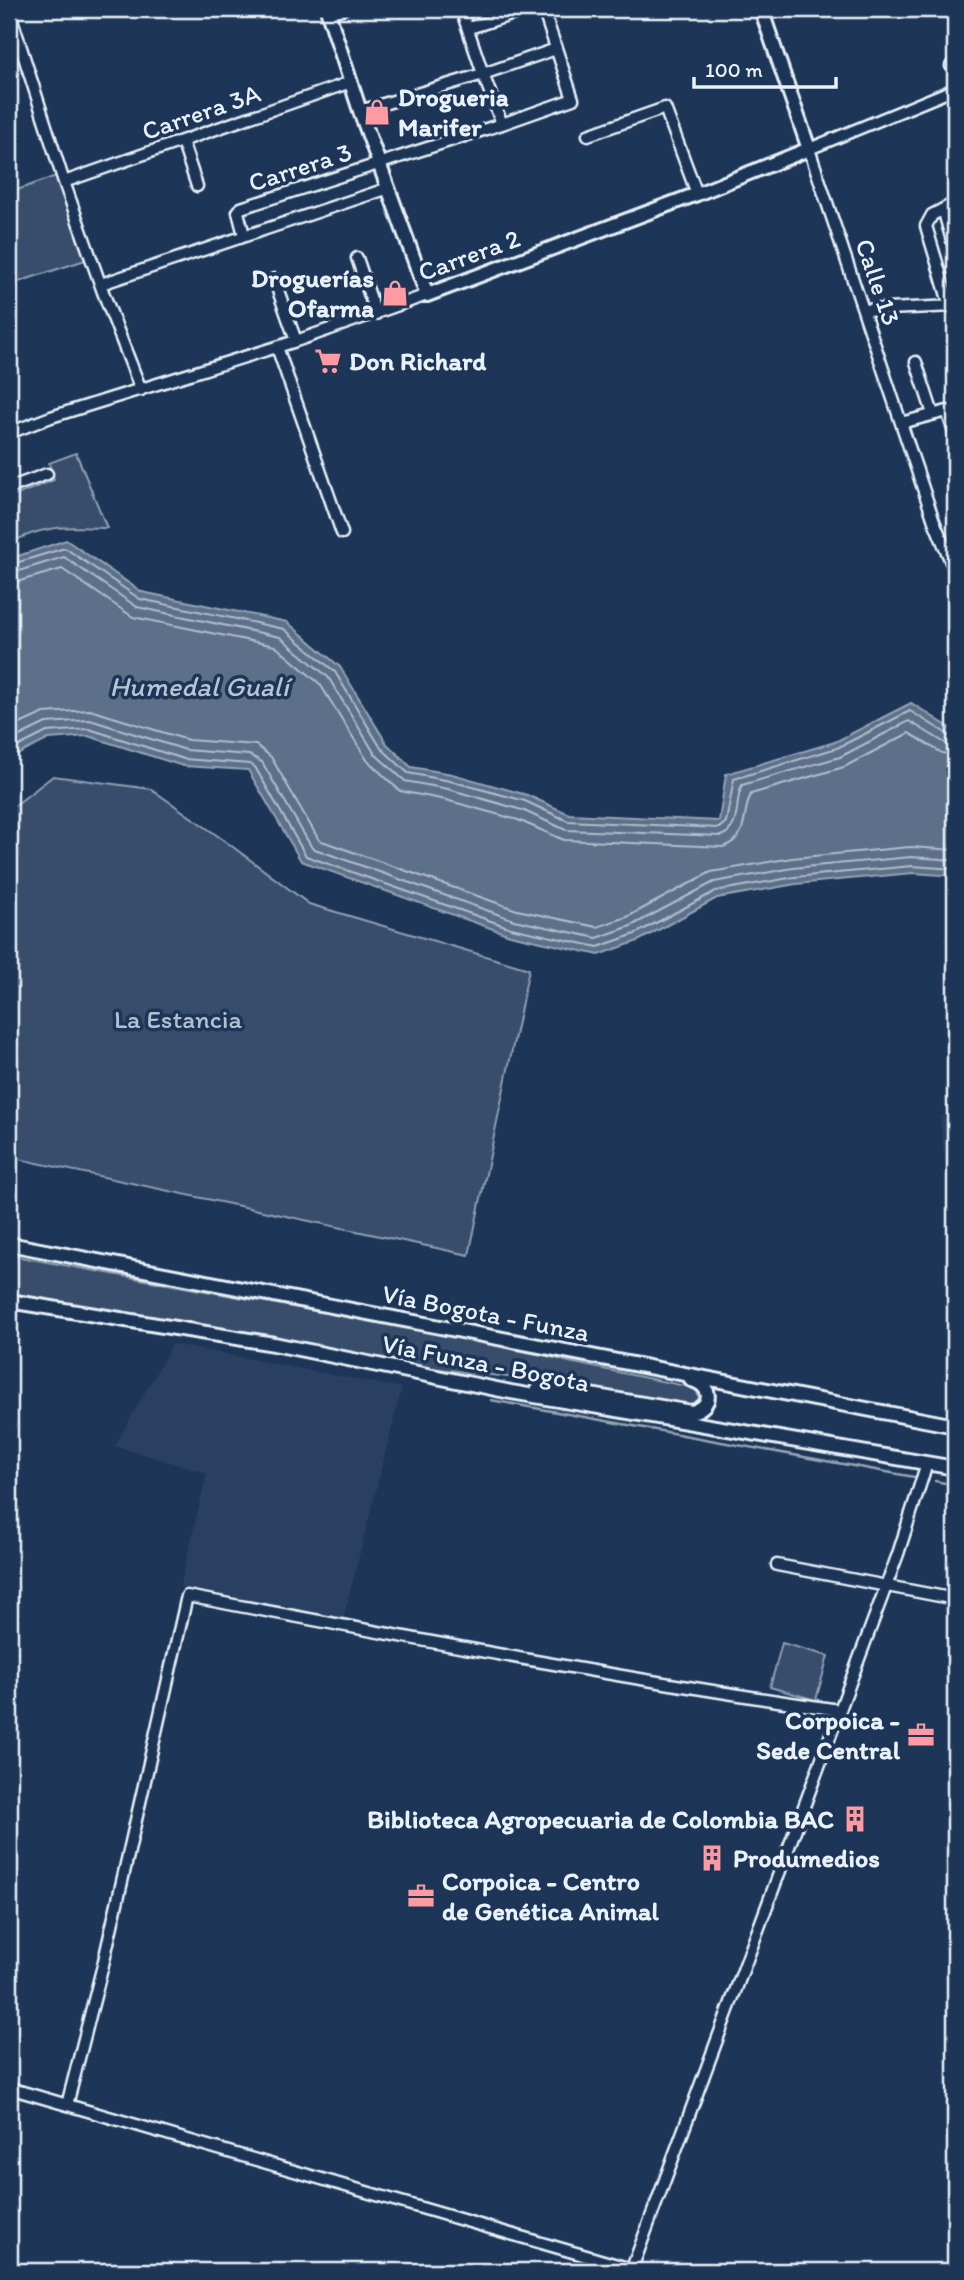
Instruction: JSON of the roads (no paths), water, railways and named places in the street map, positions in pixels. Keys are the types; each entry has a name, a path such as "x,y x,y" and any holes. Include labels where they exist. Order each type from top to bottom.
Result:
{"main road":[{"name":"Calle 13","path":"761,9 809,149"},
{"path":"327,11 427,295"},
{"name":"Carrera 2","path":"427,295 809,149"},
{"name":"Vía Bogota - Funza","path":"9,1244 955,1426"},
{"name":"Vía Funza - Bogota","path":"9,1301 307,1350 511,1392 955,1468"},
{"path":"511,1392 561,1390 691,1412 706,1406 708,1396 705,1388 698,1382 570,1357 541,1347"}],"street":[{"path":"327,11 343,9"},
{"path":"461,9 502,124"},
{"path":"469,28 530,9"},
{"path":"360,111 556,49 543,9"},
{"path":"9,10 64,182 141,390"},
{"name":"Carrera 3","path":"244,235 238,210 573,99 556,49"},
{"name":"Carrera 3A","path":"64,182 351,82"},
{"path":"809,149 955,89"},
{"path":"588,135 665,108 697,194"},
{"path":"182,141 197,186"},
{"name":"Calle 13","path":"809,149 934,521 954,569"},
{"name":"Carrera 3","path":"101,284 389,188"},
{"path":"864,310 953,306 926,229 930,217 955,203"},
{"path":"943,209 955,251"},
{"path":"357,258 376,314"},
{"path":"274,279 296,341"},
{"name":"Carrera 2","path":"9,433 51,417 296,341 427,295"},
{"path":"277,347 342,533"},
{"path":"916,362 933,414"},
{"path":"901,423 947,411 955,435"},
{"path":"9,488 47,474"},
{"path":"9,2088 631,2270 898,1554 927,1463"},
{"path":"776,1565 955,1599"},
{"path":"67,2105 103,1965 187,1596 515,1658 711,1692 839,1710"}],"water":[{"name":"Humedal Gualí","path":"66,540 142,592 287,622 340,667 387,744 411,767 452,774 527,795 569,814 719,821 726,774 835,742 911,703 955,731 955,876 913,873 796,884 717,898 638,941 599,955 510,935 301,861 248,770 183,766 88,736 49,739 9,759 9,559"}],"waterway":[{"path":"491,1400 914,1477"},
{"path":"935,1481 955,1485"}],"place":[{"name":"Drogueria Marifer","path":"377,112"},
{"name":"Droguerías Ofarma","path":"395,293"},
{"name":"Don Richard","path":"328,361"},
{"name":"Corpoica - Sede Central","path":"921,1735"},
{"name":"Biblioteca Agropecuaria de Colombia BAC","path":"855,1819"},
{"name":"Produmedios","path":"712,1858"},
{"name":"Corpoica - Centro de Genética Animal","path":"421,1896"}],"park label":[{"name":"La Estancia","path":"178,1019"}]}
